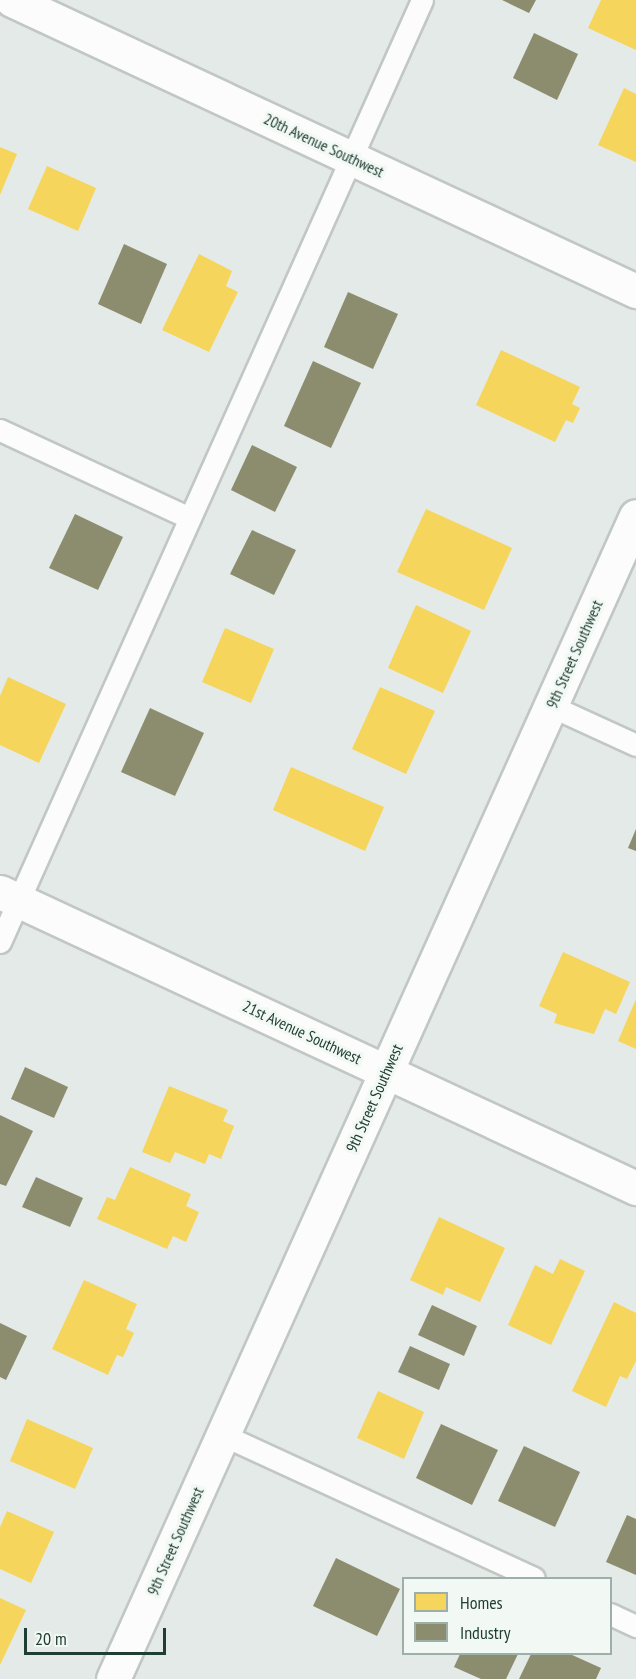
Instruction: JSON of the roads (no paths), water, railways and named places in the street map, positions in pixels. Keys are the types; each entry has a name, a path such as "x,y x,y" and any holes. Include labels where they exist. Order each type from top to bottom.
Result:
{"street":[{"name":"20th Avenue Southwest","path":"12,0 636,291"},
{"name":"9th Street Southwest","path":"113,1679 636,516"},
{"name":"21st Avenue Southwest","path":"9,896 636,1188"}],"lane":[{"path":"0,942 9,896 190,518 422,0"},
{"path":"0,430 190,518"},
{"path":"551,706 636,745"},
{"path":"223,1435 532,1577"},
{"path":"612,1615 636,1626"}]}
